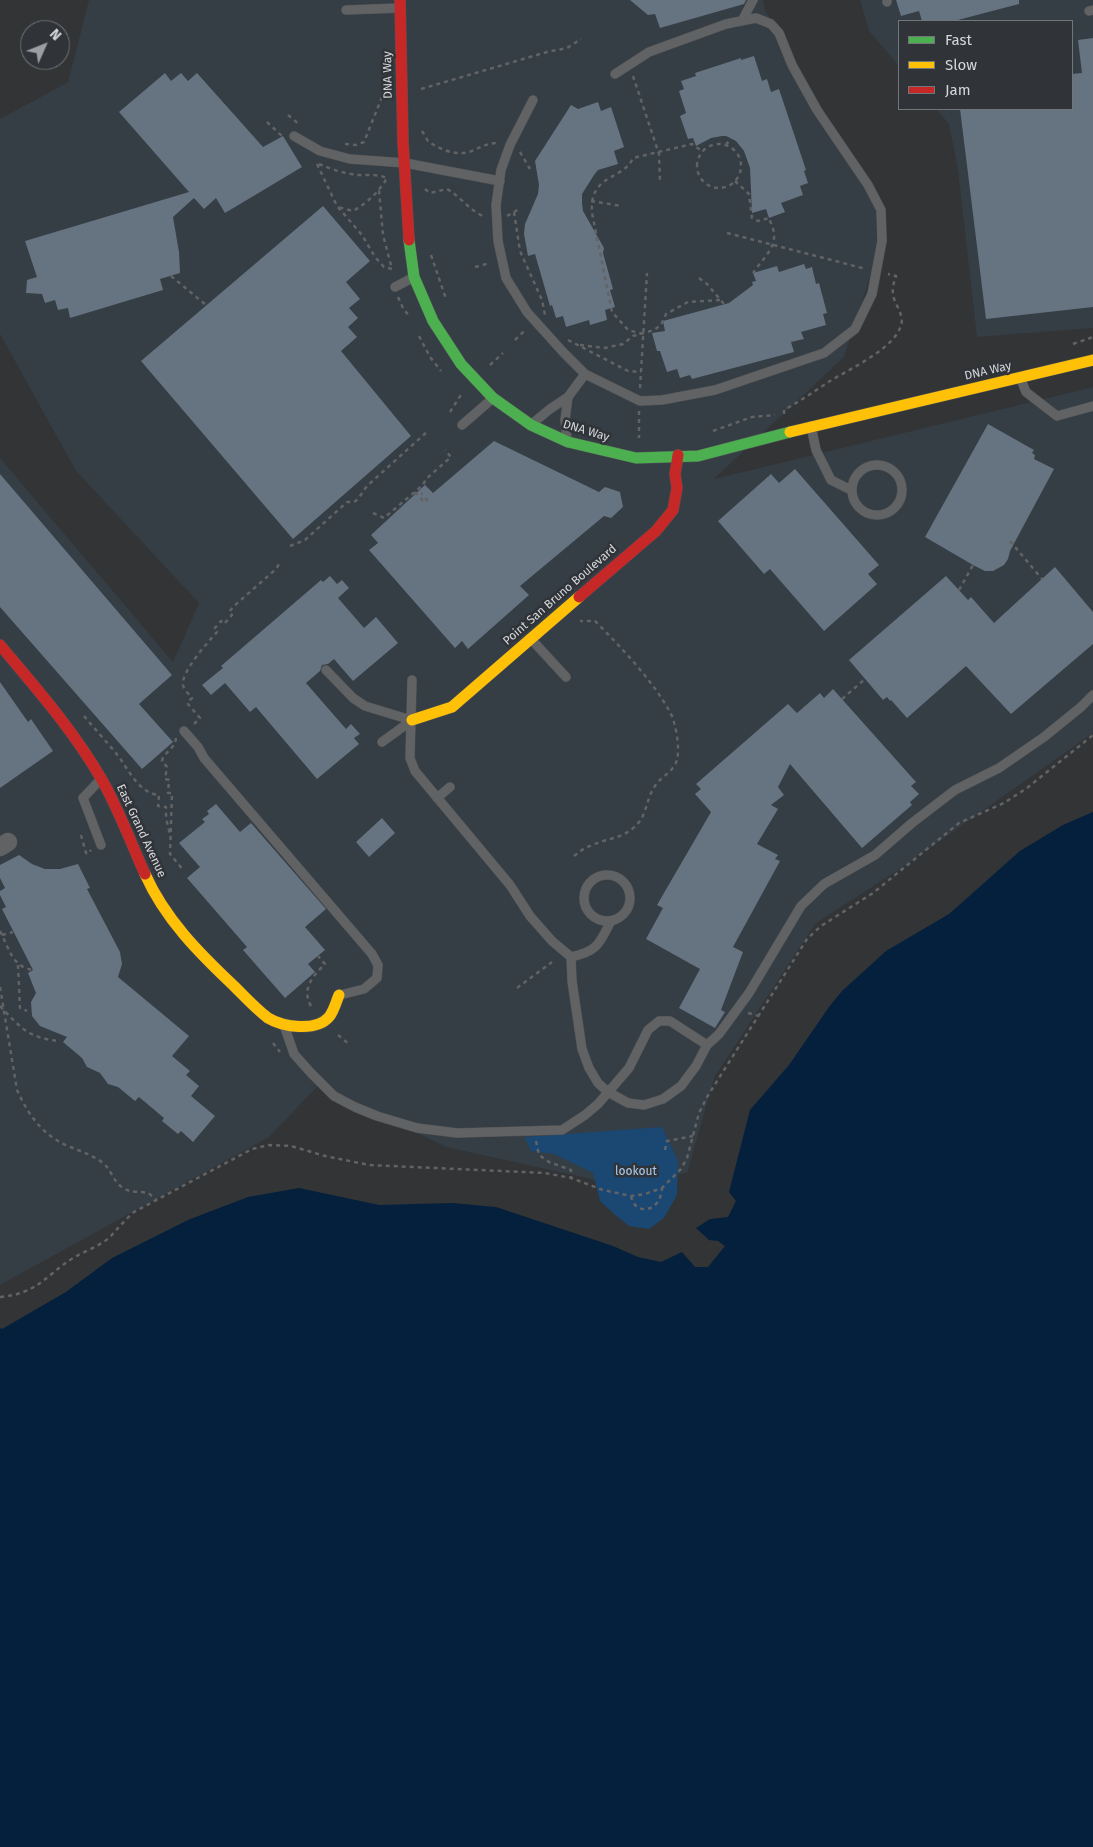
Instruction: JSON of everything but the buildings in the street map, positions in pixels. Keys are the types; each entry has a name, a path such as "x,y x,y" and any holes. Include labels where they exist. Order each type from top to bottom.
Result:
{"main road":[{"name":"DNA Way","path":"400,4 405,163 414,277 433,321 461,364 493,398 531,425 568,442 636,458 678,455 698,456 811,426 1093,360"},
{"name":"Point San Bruno Boulevard","path":"412,720 452,706 528,638 565,609 656,530 673,510 677,488 678,455"},
{"name":"East Grand Avenue","path":"0,646 63,722 101,778 113,800 143,872 165,911 200,953 259,1011 273,1021 285,1026"},
{"path":"285,1026 299,1027 320,1023 331,1016 339,995"}],"lane":[{"path":"742,21 753,0"},
{"path":"346,10 400,4"},
{"path":"533,100 510,145 501,170 496,205 498,241 506,278 535,322 585,374 640,401 662,400 715,390 824,353 855,329 872,294 882,241 881,210 868,185 818,110 792,66 779,33 771,24 756,18 726,24 649,52 615,74"},
{"path":"294,136 320,151 350,159 405,163 500,181"},
{"path":"395,287 414,277"},
{"path":"531,425 568,397 585,374"},
{"path":"1020,377 1026,392 1057,416 1093,406"},
{"path":"568,397 565,420 568,442"},
{"path":"462,425 493,398"},
{"path":"811,426 816,450 831,480 852,490"},
{"path":"878,464 893,470 898,476 902,492 896,506 890,512 882,515 873,515 864,512 858,506 853,499 852,490 857,474 863,468 878,464"},
{"path":"528,638 566,676"},
{"path":"326,670 353,698 365,706 412,720"},
{"path":"412,680 410,758 415,771 510,885 530,916 552,942 571,957 572,981 582,1049 589,1068 598,1083 608,1092 628,1103 644,1105 663,1099 681,1086 696,1066 707,1045 749,994 801,906 824,884 875,855 912,823 955,790 999,768 1044,737 1093,695"},
{"path":"382,742 412,720"},
{"path":"184,731 198,746 204,758 372,954 378,965 377,978 364,989 339,995"},
{"path":"101,778 83,798 101,845"},
{"path":"438,798 450,787"},
{"path":"571,957 584,954 599,946 611,921 624,914 630,901 623,882 610,875 603,875 591,881 587,886 584,899 592,916 611,921"},
{"path":"285,1026 294,1054 310,1074 334,1096 377,1116 417,1128 449,1132 562,1130 584,1115 608,1092 629,1068 648,1030 659,1022 670,1021 707,1045"}],"path":[{"path":"420,90 547,52 567,48 581,39"},
{"path":"633,74 658,152 660,180"},
{"path":"345,144 364,142 383,95"},
{"path":"726,145 731,138"},
{"path":"427,140 438,147 457,154 490,143 502,143"},
{"path":"643,334 628,330 612,312 591,201 600,185 631,164 634,158 692,144 702,151"},
{"path":"713,144 726,145 738,154 741,161 739,175 735,181 727,187 720,188 706,184 701,179 697,165 702,151 713,144"},
{"path":"519,150 530,168"},
{"path":"337,206 353,212 363,206 379,190 387,178 382,175 356,175 332,170 318,164 337,206 362,235 375,257 384,267 392,269 383,235 379,190"},
{"path":"735,181 749,194 752,218 758,221 769,218 774,237 766,255 753,273"},
{"path":"422,184 426,191 430,193"},
{"path":"425,197 430,193 447,189 459,196 473,211 484,216"},
{"path":"591,201 621,206"},
{"path":"506,216 521,208"},
{"path":"514,212 522,256 542,300 545,315"},
{"path":"727,233 868,269"},
{"path":"428,248 439,274 448,307"},
{"path":"516,257 522,256"},
{"path":"475,267 492,262"},
{"path":"640,391 647,273"},
{"path":"784,414 784,410 858,366 895,337 902,326 901,314 894,296 893,287 896,276 886,274"},
{"path":"171,276 206,305"},
{"path":"699,278 707,284 724,304"},
{"path":"642,372 628,371 576,344 605,348 622,344 633,336 654,330 660,325 666,314 688,302 720,300"},
{"path":"515,340 526,329"},
{"path":"490,365 503,353"},
{"path":"450,412 462,392"},
{"path":"639,410 639,442"},
{"path":"290,546 305,540 347,502 354,502 358,499 368,486 428,431"},
{"path":"373,513 384,518 416,492 426,479 452,457 444,450"},
{"path":"416,492 424,502 427,500 421,493"},
{"path":"1010,541 1042,579"},
{"path":"194,724 200,718 187,703 192,698 183,688 183,677 201,650 217,632 214,629 221,621 224,624 232,615 229,612 234,606 276,569 279,564"},
{"path":"959,590 973,565"},
{"path":"565,609 575,622 595,621 626,655 670,712 677,737 676,760 669,774 656,784 651,792 648,806 634,828 616,838 591,845 574,856"},
{"path":"842,699 865,679"},
{"path":"83,715 116,753 132,778 151,794 158,795 158,806 166,807 166,818 171,839"},
{"path":"0,1297 17,1295 30,1290 59,1268 110,1237 124,1220 134,1212 252,1149 269,1145 291,1146 325,1156 369,1165 545,1174 571,1178 603,1190 631,1196 645,1194 662,1188 681,1169 687,1158 699,1113 707,1097 807,939 821,926 873,893 959,823 1004,803 1028,788 1093,735"},
{"path":"172,747 162,758 167,767 165,779 169,780 168,793 172,793 170,854 184,871"},
{"path":"81,835 86,853 88,854 92,850"},
{"path":"13,932 1,933 12,958 18,965 34,970"},
{"path":"315,1012 308,1001 307,990 311,977 325,964 318,956"},
{"path":"517,988 552,962"},
{"path":"18,965 20,1008 26,1011"},
{"path":"0,987 14,1077 23,1104 33,1120 49,1135 104,1164 121,1187 148,1194 157,1200"},
{"path":"0,1006 16,1024 34,1037 59,1041"},
{"path":"535,1131 539,1155 549,1162 571,1170 571,1178"},
{"path":"665,1150 667,1141 693,1136"},
{"path":"631,1196 632,1202 645,1210 658,1204 662,1197 662,1188"}],"shaded area":[{"path":"89,0 763,0 765,10 874,196 882,241 844,357 714,479 1093,387 1093,733 900,869 816,923 715,1076 687,1173 614,1184 446,1147 319,1085 269,1137 0,1285 0,458 173,662 199,603 76,471 0,334 0,119 68,82"},
{"path":"860,0 1093,0 1093,328 977,337 958,170 949,124 937,110 1073,110 1073,20 898,20 898,65 869,31"},
{"path":"1093,812 1093,1847 0,1847 0,1328 2,1329 66,1292 112,1258 188,1220 248,1197 299,1188 379,1205 452,1203 496,1207 613,1246 638,1257 661,1262 682,1252 695,1267 708,1267 725,1246 718,1241 709,1240 696,1228 710,1219 728,1217 736,1201 729,1192 750,1110 789,1065 842,991 886,951 949,914 1020,851 1063,825"}],"green space":[{"name":"lookout","path":"662,1127 678,1161 677,1195 664,1218 649,1229 629,1226 600,1201 593,1173 554,1154 531,1151 525,1137"}],"traffic: fast":[{"path":"409,240 414,277 433,321 461,364 493,398 531,425 568,442 636,458 698,456 790,432"}],"traffic: slow":[{"path":"790,432 1093,360"},
{"path":"412,720 452,707 579,597"},
{"path":"145,874 162,906 184,934 208,961 268,1018 290,1026 316,1025 329,1017 339,995"}],"traffic: jam":[{"path":"400,0 403,142 409,240"},
{"path":"579,597 656,531 673,510 677,488 675,474 678,455"},
{"path":"0,645 54,710 91,762 114,803 145,874"}]}
